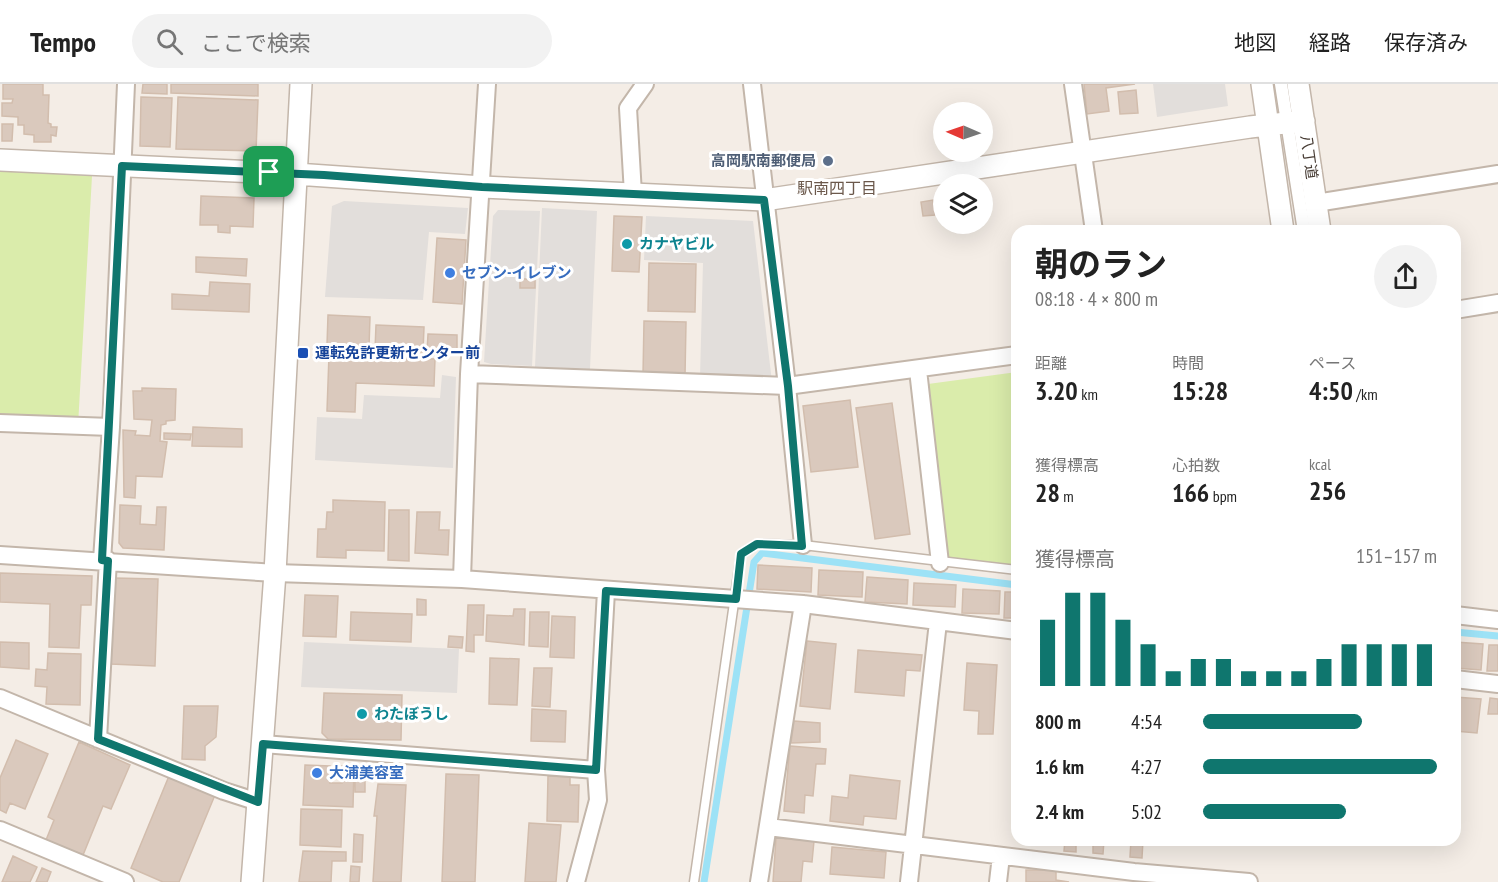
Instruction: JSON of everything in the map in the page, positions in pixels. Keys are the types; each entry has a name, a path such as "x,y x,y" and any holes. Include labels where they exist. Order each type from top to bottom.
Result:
{"street":[{"path":"98,739 126,84"},
{"path":"252,882 275,573 301,84"},
{"path":"462,579 469,374 487,84"},
{"path":"633,194 628,108 645,84"},
{"path":"1073,84 1093,225"},
{"path":"1262,84 1282,225"},
{"path":"1281,84 1303,225"},
{"name":"八丁道","path":"1298,84 1319,225"},
{"path":"756,85 764,200 788,386 802,546"},
{"path":"0,160 764,200 1268,124 1304,122"},
{"path":"1316,203 1498,174"},
{"path":"1461,309 1498,303"},
{"path":"469,374 788,386 1011,356"},
{"path":"918,370 940,563"},
{"path":"0,423 111,427"},
{"path":"0,555 105,560 275,573 462,579 736,599 803,604 1011,630"},
{"path":"576,882 598,800 596,770 606,591"},
{"path":"759,882 803,604"},
{"path":"1461,616 1498,620"},
{"path":"909,882 938,622"},
{"path":"1461,680 1498,684"},
{"path":"0,698 258,802"},
{"path":"263,744 596,770"},
{"path":"768,827 1001,856 1134,877 1249,882"},
{"path":"0,830 125,882"},
{"path":"998,882 1001,856"}],"lane":[{"path":"694,882 741,554 757,544 802,546 1011,569"}],"green space":[{"path":"0,169 92,176 78,426 0,419"},
{"path":"1011,373 1011,565 946,560 928,384"}],"shaded area":[{"path":"1153,84 1225,84 1228,106 1157,117"},
{"path":"344,201 468,208 465,234 429,232 423,300 325,297 332,206"},
{"path":"542,208 597,211 590,369 535,367"},
{"path":"498,210 540,211 532,366 484,362 493,216"},
{"path":"646,216 753,221 772,382 700,377 703,263 644,260"},
{"path":"442,375 456,377 453,468 315,460 317,417 362,419 364,395 440,398"},
{"path":"304,642 459,649 457,693 301,687"}],"building":[{"path":"3,84 43,84 43,95 49,95 48,123 51,127 57,127 56,136 51,135 51,142 34,142 34,135 24,134 24,125 18,125 18,117 2,116 2,103 12,103 13,99 3,99"},
{"path":"143,84 167,84 167,94 142,93"},
{"path":"171,84 258,84 258,96 171,93"},
{"path":"1084,84 1135,84 1106,88 1109,111 1087,114"},
{"path":"1136,90 1138,113 1120,114 1118,92"},
{"path":"141,97 172,98 170,147 140,146"},
{"path":"178,97 258,100 256,151 176,149"},
{"path":"2,124 13,124 12,141 2,141"},
{"path":"201,196 254,198 253,227 230,226 230,233 218,232 218,225 200,225"},
{"path":"933,200 933,215 923,216 921,202"},
{"name":"カナヤビル","path":"614,216 642,217 639,272 612,271"},
{"path":"437,238 466,240 462,304 433,302"},
{"path":"196,257 247,259 246,276 196,272"},
{"path":"649,263 696,264 695,312 648,311"},
{"path":"520,279 535,279 535,288 520,288"},
{"path":"210,282 250,284 249,312 172,309 172,294 209,296"},
{"path":"328,315 370,317 369,347 327,345"},
{"path":"644,321 686,322 685,376 643,375"},
{"path":"376,325 424,327 423,352 375,350"},
{"path":"428,334 457,335 457,354 427,353"},
{"path":"329,355 435,359 434,386 356,383 355,412 327,411"},
{"path":"142,388 176,389 175,420 166,421 166,424 161,425 160,441 167,442 162,477 136,476 135,498 124,497 123,430 136,431 135,435 150,436 152,420 134,419 133,391 142,391"},
{"path":"850,400 858,467 811,472 803,406"},
{"path":"892,403 910,534 875,539 856,408"},
{"path":"193,427 242,429 242,447 192,446"},
{"path":"164,433 191,434 190,440 164,439"},
{"path":"333,500 385,502 384,551 346,550 346,558 317,557 318,529 326,529 327,512 333,512"},
{"path":"120,505 141,506 140,524 156,525 157,507 166,507 164,550 123,548 119,543"},
{"path":"389,510 409,510 409,561 388,560"},
{"path":"417,512 440,512 439,530 449,530 448,555 415,553"},
{"path":"758,565 812,568 811,592 757,589"},
{"path":"819,570 863,572 862,597 818,595"},
{"path":"0,573 92,576 91,605 81,605 79,648 49,647 50,604 0,602"},
{"path":"867,577 908,580 907,604 865,602"},
{"path":"114,578 158,579 155,666 111,664"},
{"path":"914,583 956,585 955,607 913,605"},
{"path":"963,589 1000,591 999,614 962,613"},
{"path":"1005,592 1011,592 1011,618 1004,618"},
{"path":"305,595 338,596 336,637 303,636"},
{"path":"417,599 426,600 426,615 417,615"},
{"path":"468,605 484,605 483,635 474,635 474,652 466,651"},
{"path":"514,609 525,609 524,645 486,641 487,615 513,616"},
{"path":"351,612 412,614 411,642 350,640"},
{"path":"530,612 549,612 548,647 529,646"},
{"path":"552,616 575,617 574,658 550,657"},
{"path":"449,636 463,637 462,648 448,647"},
{"path":"807,641 836,644 830,709 800,706"},
{"path":"0,642 29,643 29,669 0,667"},
{"path":"1461,642 1483,644 1481,670 1461,668"},
{"path":"1489,645 1498,645 1498,671 1487,671"},
{"path":"858,650 922,655 920,671 906,670 904,696 855,692"},
{"path":"48,653 81,654 80,705 46,704 47,687 35,686 36,669 47,670"},
{"path":"490,658 519,659 517,705 489,704"},
{"path":"967,663 997,665 993,734 978,734 979,711 964,710"},
{"path":"534,668 552,668 550,707 532,706"},
{"name":"わたぼうし","path":"324,693 402,695 401,740 328,739 322,733"},
{"path":"1461,697 1481,699 1477,733 1461,732"},
{"path":"1490,698 1498,699 1498,714 1488,714"},
{"path":"184,706 218,706 216,737 205,746 205,760 182,759"},
{"path":"532,709 566,711 565,742 531,741"},
{"path":"794,721 820,723 820,742 791,743"},
{"path":"16,740 48,754 25,809 10,803 6,813 0,810 0,778"},
{"path":"79,742 130,765 111,809 103,806 83,855 46,840 54,820 48,817"},
{"path":"790,746 826,749 825,764 816,764 813,796 805,795 804,813 784,811"},
{"path":"305,765 330,766 330,783 342,783 342,766 354,766 353,807 303,805"},
{"path":"446,774 479,775 475,882 442,882"},
{"path":"850,775 900,781 896,819 864,816 863,825 830,821 832,796 848,798"},
{"path":"169,776 215,795 179,882 163,882 131,868"},
{"path":"548,776 570,777 570,785 579,785 578,822 547,821"},
{"path":"355,780 365,781 365,792 355,792"},
{"path":"378,784 406,785 401,882 373,882 377,816 374,816"},
{"path":"301,809 342,810 341,847 300,845"},
{"path":"529,823 561,825 556,882 525,882"},
{"path":"354,834 363,835 362,862 353,862"},
{"path":"776,838 814,841 812,862 803,861 801,882 773,882"},
{"path":"1064,846 1076,846 1076,852 1064,851"},
{"path":"1093,846 1104,846 1103,854 1093,853"},
{"path":"1131,846 1143,846 1142,858 1130,857"},
{"path":"832,847 886,852 884,878 830,874"},
{"path":"303,851 346,852 346,861 332,861 331,882 299,882"},
{"path":"13,856 37,867 30,882 2,882"},
{"path":"351,866 360,867 359,882 350,882"},
{"path":"42,868 51,872 47,882 36,882"},
{"path":"1026,870 1056,870 1056,880 1069,882 1026,882"}],"waterway":[{"path":"704,882 754,562 762,553 1011,584"},
{"path":"1461,633 1498,636"}],"place":[{"name":"高岡駅南郵便局","path":"828,161"},
{"name":"カナヤビル","path":"627,244"},
{"name":"セブン-イレブン","path":"450,273"},
{"name":"運転免許更新センター前","path":"303,353"},
{"name":"わたぼうし","path":"362,714"},
{"name":"大浦美容室","path":"317,773"}],"district":[{"name":"駅南四丁目","path":"837,188"}],"route":[{"path":"122,166 269,172 482,187 764,200 788,386 802,546 757,544 741,554 736,599 606,591 596,770 263,744 258,802 224,791 98,739 108,561 102,560 111,427 122,166"}]}
